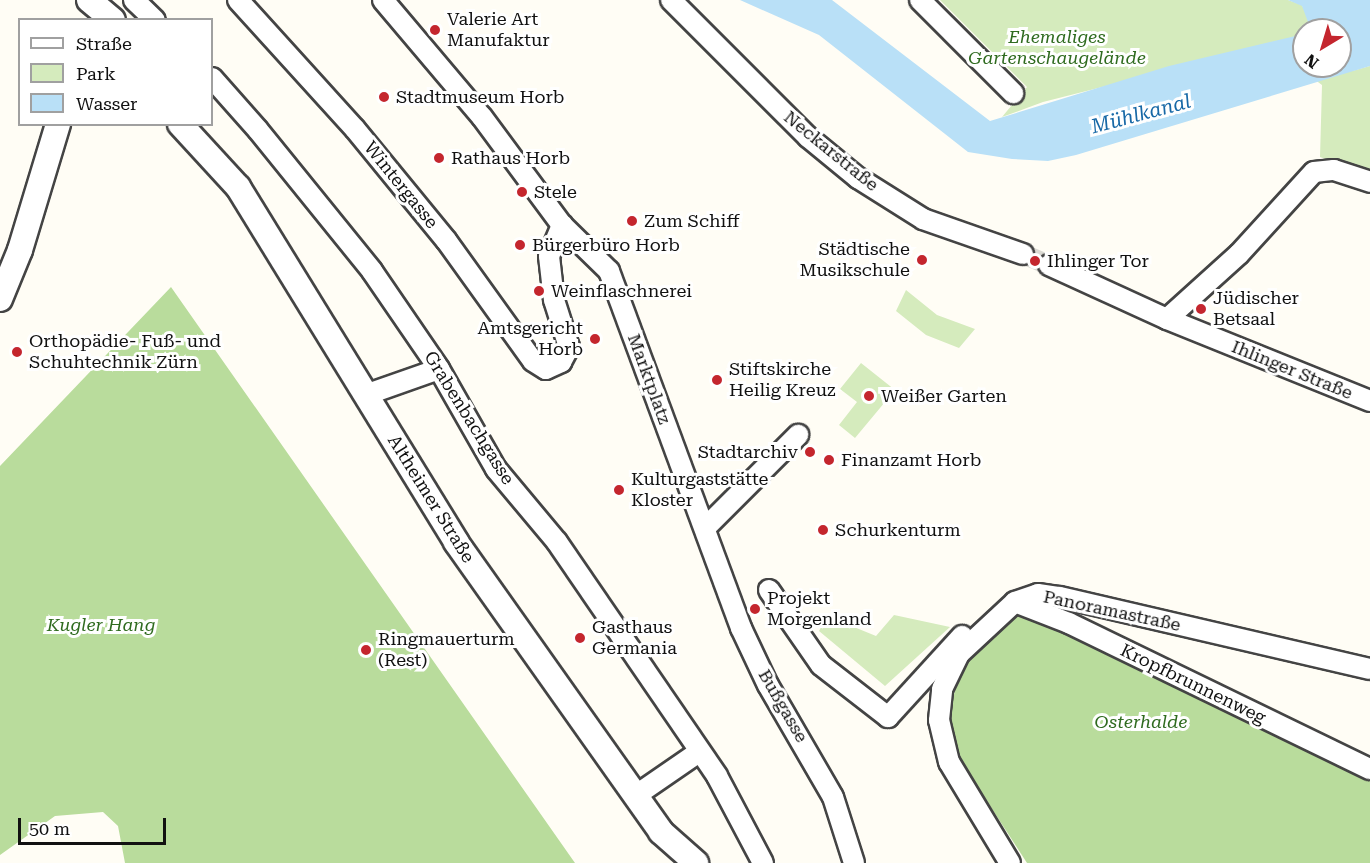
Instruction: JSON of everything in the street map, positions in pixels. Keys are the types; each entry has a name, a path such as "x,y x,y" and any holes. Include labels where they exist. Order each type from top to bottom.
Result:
{"street":[{"path":"89,0 115,11"},
{"path":"134,0 153,18"},
{"name":"Wintergasse","path":"238,0 416,203 533,362 546,369 557,365 569,347 554,300 549,256 562,225"},
{"name":"Marktplatz","path":"383,0 425,46 562,225 609,271 711,549"},
{"name":"Neckarstraße","path":"671,0 800,129 858,178 923,219 1023,254"},
{"path":"920,0 1013,93"},
{"name":"Grabenbachgasse","path":"213,79 372,271 439,369 496,469 557,542 737,808 764,863"},
{"path":"0,299 20,250 57,126"},
{"name":"Altheimer Straße","path":"182,126 238,187 368,394 456,542 661,832 696,863"},
{"path":"1167,319 1239,254 1314,172 1334,170 1370,182"},
{"name":"Ihlinger Straße","path":"1049,266 1167,319 1370,401"},
{"path":"368,394 439,369"},
{"path":"705,528 798,435"},
{"name":"Bußgasse","path":"711,549 768,685 833,797 854,863"},
{"path":"769,590 821,665 888,717 972,626 990,625"},
{"name":"Panoramastraße","path":"1010,863 949,762 939,720 942,689 959,654 1015,602 1038,594 1060,597 1370,669"},
{"name":"Kropfbrunnenweg","path":"1015,602 1069,623 1370,769"},
{"path":"635,796 699,752"}],"green space":[{"name":"Ehemaliges Gartenschaugelände","path":"940,0 1288,0 1302,5 1308,18 1292,18 1292,38 1290,39 1292,63 1268,45 1043,102 1002,117 1027,87"},
{"name":"Ehemaliges Gartenschaugelände","path":"1370,66 1370,176 1320,157 1322,85 1313,78 1352,78 1352,71"},
{"name":"Kugler Hang","path":"171,287 575,863 125,863 118,826 103,812 55,816 0,855 0,466"},
{"path":"906,290 937,315 975,329 959,348 926,335 896,311"},
{"name":"Weißer Garten","path":"861,363 895,390 855,438 839,425 857,402 840,389"},
{"name":"Osterhalde","path":"1029,598 1370,779 1370,863 1027,863 957,755 950,713 963,652"},
{"path":"894,615 950,627 885,686 819,631 827,616 876,636"}],"water":[{"name":"Mühlkanal","path":"740,0 832,0 990,121 1169,66 1292,37 1292,78 1330,78 1076,155 1048,161 1012,159 968,152 819,35"},
{"path":"1288,0 1370,0 1370,66 1352,71 1352,18 1306,18 1302,6"}],"tunnel":[{"path":"1023,254 1049,265"}],"place":[{"name":"Valerie Art Manufaktur","path":"435,30"},
{"name":"Stadtmuseum Horb","path":"384,97"},
{"name":"Rathaus Horb","path":"439,158"},
{"name":"Stele","path":"522,192"},
{"name":"Zum Schiff","path":"632,221"},
{"name":"Bürgerbüro Horb","path":"520,245"},
{"name":"Städtische Musikschule","path":"922,260"},
{"name":"Ihlinger Tor","path":"1035,261"},
{"name":"Weinflaschnerei","path":"539,291"},
{"name":"Jüdischer Betsaal","path":"1201,309"},
{"name":"Amtsgericht Horb","path":"595,339"},
{"name":"Orthopädie- Fuß- und Schuhtechnik Zürn","path":"17,352"},
{"name":"Stiftskirche Heilig Kreuz","path":"717,380"},
{"name":"Weißer Garten","path":"869,396"},
{"name":"Stadtarchiv","path":"810,452"},
{"name":"Finanzamt Horb","path":"829,460"},
{"name":"Kulturgaststätte Kloster","path":"619,490"},
{"name":"Schurkenturm","path":"823,530"},
{"name":"Projekt Morgenland","path":"755,609"},
{"name":"Gasthaus Germania","path":"580,638"},
{"name":"Ringmauerturm (Rest)","path":"366,650"}]}
